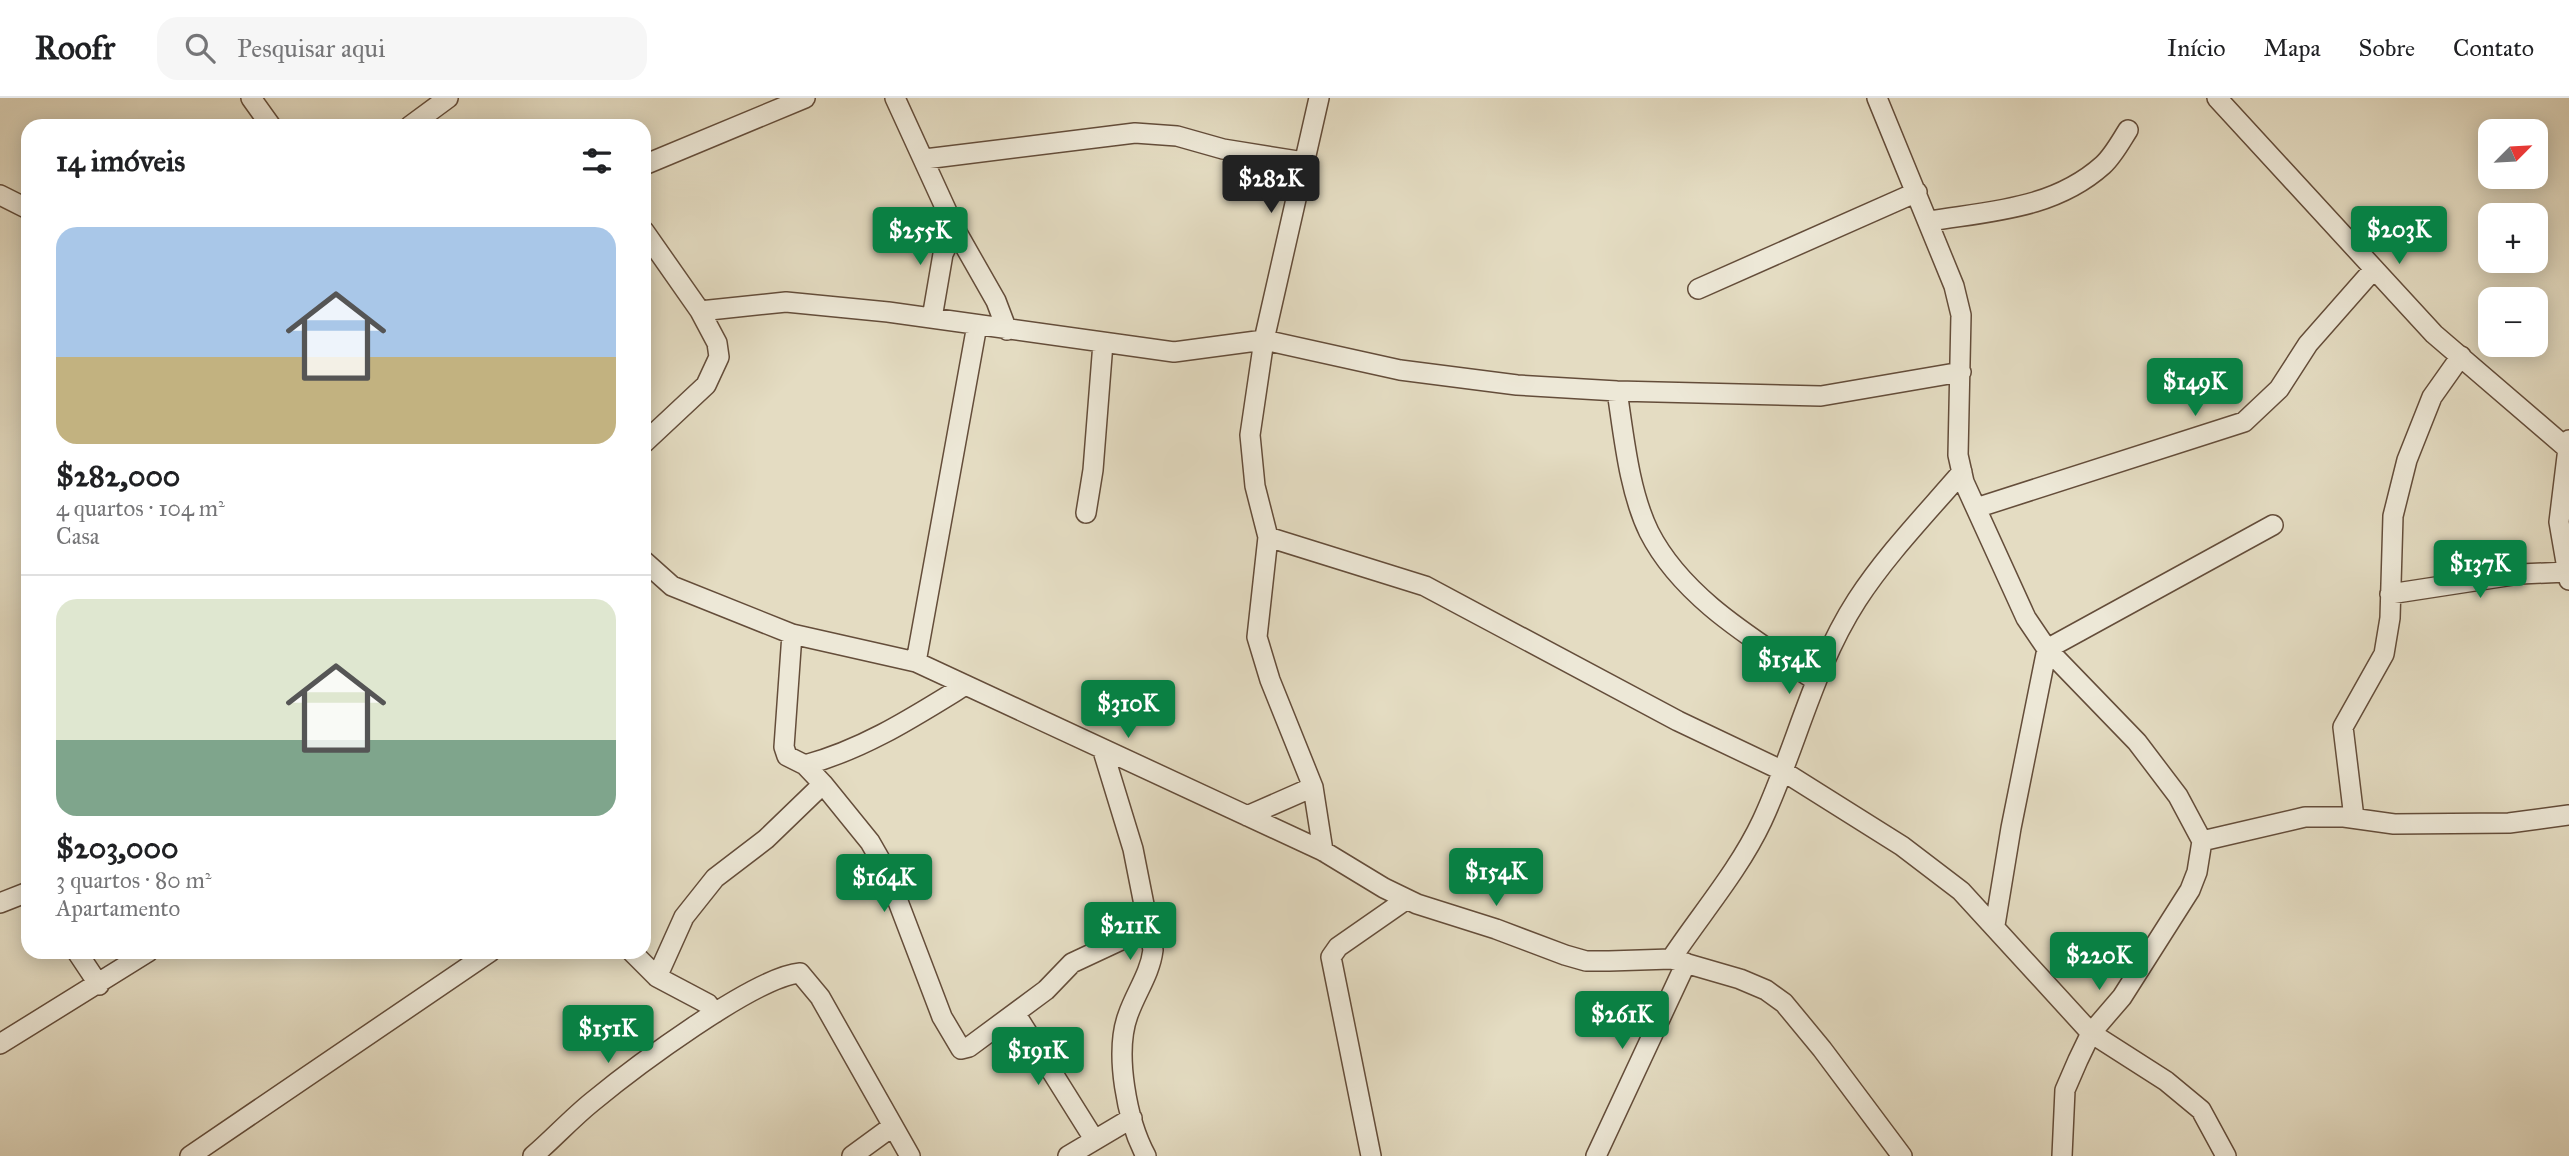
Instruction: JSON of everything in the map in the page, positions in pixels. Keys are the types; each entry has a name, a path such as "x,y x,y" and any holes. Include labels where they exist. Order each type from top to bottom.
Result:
{"street":[{"path":"251,98 266,119"},
{"path":"420,119 448,98"},
{"path":"651,162 804,98"},
{"path":"895,98 955,229 996,301 1007,330"},
{"path":"1319,98 1264,340 1250,435 1255,486 1268,537 1257,638 1270,680 1313,787 1324,851"},
{"path":"1877,98 1930,221 1954,286 1961,315 1958,455 1976,508 2026,618 2047,649 2137,742 2178,796 2202,841 2197,872 2190,890 2122,997 2091,1033 2065,1090 2062,1156"},
{"path":"2217,98 2434,334 2568,446 2558,522 2568,576 2520,574 2390,594"},
{"path":"1930,221 2047,201 2069,190 2105,164 2128,130"},
{"path":"925,159 1135,133 1177,136 1223,149 1304,162"},
{"path":"1698,289 1917,192"},
{"path":"0,195 21,206"},
{"path":"932,318 943,254 955,229"},
{"path":"651,241 700,312 717,343 719,357 706,385 651,436"},
{"path":"1976,508 2244,422 2279,389 2308,344 2374,269"},
{"path":"700,312 786,302 932,318 1174,352 1264,340 1400,370 1517,385 1617,391 1821,396 1961,372"},
{"path":"916,662 977,325"},
{"path":"1086,513 1093,470 1103,343"},
{"path":"2354,818 2343,727 2384,654 2393,516 2407,460 2432,397 2461,356"},
{"path":"1617,391 1640,507 1649,531 1668,564 1706,602 1816,681"},
{"path":"1596,1156 1678,961 1762,820 1816,681 1856,602 1895,548 1962,472"},
{"path":"1995,925 2011,828 2047,649 2273,525"},
{"path":"1268,537 1425,586 1678,721 1781,771 1902,846 1961,891 1995,925 2091,1033 2166,1081 2201,1110 2226,1156"},
{"path":"651,567 672,586 792,634 916,662 1324,851 1407,899 1586,961 1678,961 1740,979 1784,1003 1902,1156"},
{"path":"792,634 785,747 787,756 805,765 870,842 886,870 942,1017 961,1049 969,1047 1046,990 1072,963 1149,927"},
{"path":"805,765 853,751 964,686"},
{"path":"1104,751 1133,849 1153,950 1151,964 1124,1027 1125,1086 1132,1118 1146,1156"},
{"path":"657,977 684,917 715,878 766,839 823,784"},
{"path":"1247,816 1313,787"},
{"path":"2202,841 2305,817 2354,818 2394,824 2509,822 2569,816"},
{"path":"0,903 21,895"},
{"path":"1371,1156 1331,957 1338,947 1407,899"},
{"path":"82,959 99,985"},
{"path":"0,1044 138,959"},
{"path":"190,1156 480,959"},
{"path":"639,959 657,977 708,1004 715,1013"},
{"path":"533,1156 593,1101 715,1013 760,987 789,974 800,973 820,997 910,1156"},
{"path":"1015,1013 1094,1139"},
{"path":"1068,1156 1132,1118"},
{"path":"852,1156 893,1126"}]}
